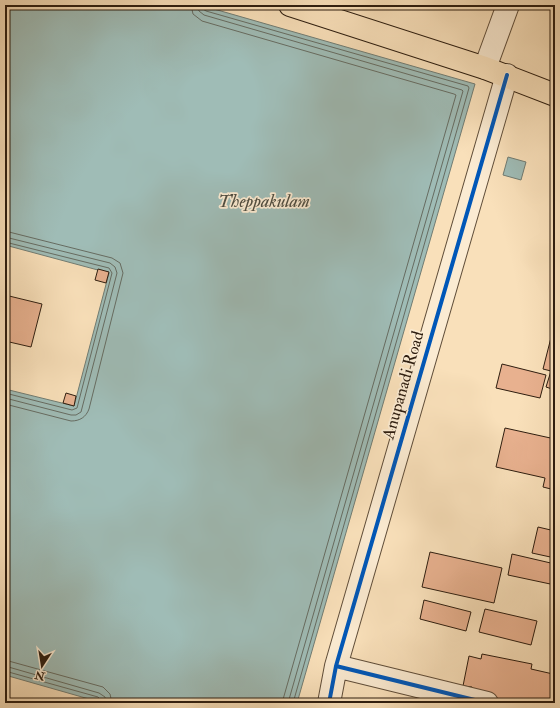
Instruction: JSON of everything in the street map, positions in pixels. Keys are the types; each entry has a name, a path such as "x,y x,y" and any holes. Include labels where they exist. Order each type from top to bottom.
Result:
{"main road":[{"path":"290,5 327,10 507,75 555,95"}],"street":[{"path":"485,68 508,5"},
{"name":"Anupanadi Road","path":"329,703 336,666 507,75"},
{"path":"336,666 487,703"}],"water":[{"name":"Theppakulam","path":"5,5 200,5 475,84 297,703 103,703 5,675 5,389 74,406 109,273 5,245"},
{"path":"508,157 526,162 521,180 503,175"}],"building":[{"path":"98,269 109,272 106,283 95,280"},
{"path":"5,295 42,304 31,347 5,341"},
{"path":"555,322 555,390 546,387 551,371 543,369"},
{"path":"502,364 546,375 540,398 496,388"},
{"path":"66,393 76,396 74,406 63,403"},
{"path":"505,428 555,439 555,490 543,487 545,478 496,467"},
{"path":"538,527 555,531 555,558 532,553"},
{"path":"430,552 502,568 494,603 422,587"},
{"path":"512,554 555,564 555,585 508,575"},
{"path":"424,600 471,612 466,631 420,619"},
{"path":"485,609 537,621 531,645 479,632"},
{"path":"482,654 532,664 531,669 553,674 552,682 555,682 555,703 544,701 544,703 519,703 471,693 472,687 463,686 469,656 481,659"}],"cycle path":[{"path":"329,703 336,666 507,75"},
{"path":"336,666 487,703"}]}
